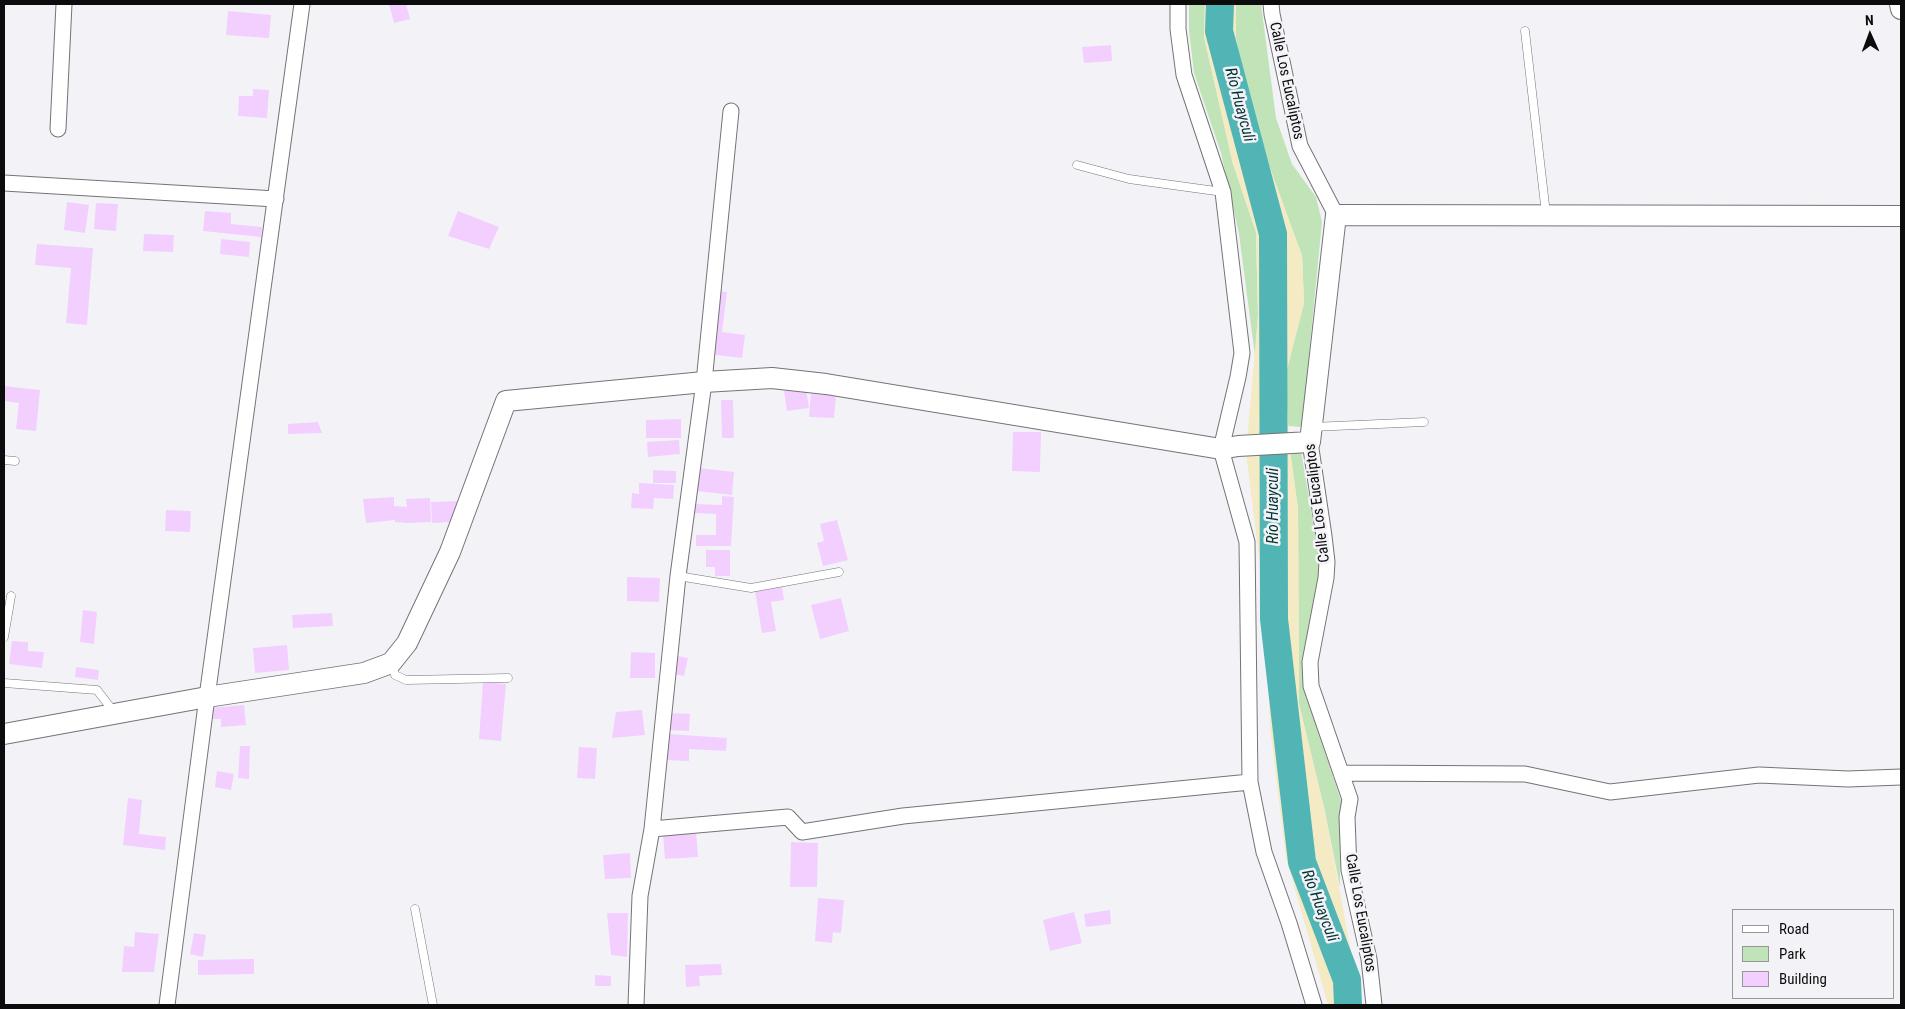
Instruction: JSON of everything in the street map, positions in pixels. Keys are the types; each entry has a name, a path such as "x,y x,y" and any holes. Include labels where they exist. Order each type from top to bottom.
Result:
{"street":[{"path":"58,129 64,4"},
{"path":"167,1005 207,697 302,4"},
{"path":"1178,4 1178,29 1184,76 1223,192 1242,353 1229,447 1247,542 1250,782 1264,852 1289,923 1314,1005"},
{"name":"Calle Los Eucaliptos","path":"1271,4 1300,146 1336,215 1305,438 1324,536 1327,562 1326,578 1310,662 1311,686 1350,799 1347,818 1350,870 1369,959 1374,1005"},
{"path":"1900,4 1901,9"},
{"path":"636,1005 640,896 652,829 678,576 704,382 731,111"},
{"path":"4,183 276,199"},
{"path":"1336,215 1901,216"},
{"path":"4,734 207,697 364,673 391,663 407,643 450,552 506,402 704,382 772,378 826,384 1229,447 1305,438"},
{"path":"1341,773 1525,774 1610,792 1759,774 1848,779 1901,777"},
{"path":"652,829 788,817 802,832 903,816 1250,782"}],"lane":[{"path":"1525,30 1546,216"},
{"path":"1077,165 1129,179 1223,192"},
{"path":"1305,438 1424,422"},
{"path":"4,460 15,461"},
{"path":"678,576 752,588 839,572"},
{"path":"4,637 11,596"},
{"path":"391,663 396,675 406,680 508,678"},
{"path":"4,683 97,690 116,713"},
{"path":"415,909 433,1005"}],"green space":[{"path":"1189,4 1205,4 1204,37 1233,164 1256,232 1258,316 1255,356 1239,234 1221,153 1194,73 1189,31"},
{"path":"1236,4 1261,4 1276,118 1292,164 1316,197 1322,222 1302,427 1288,426 1285,377 1304,303 1302,256 1248,108 1236,38"},
{"path":"1290,450 1301,451 1320,562 1304,688 1341,801 1340,887 1325,812 1299,704 1298,509"}],"sand":[{"path":"1205,4 1236,4 1236,38 1248,108 1302,256 1304,303 1285,377 1290,450 1298,509 1299,704 1325,812 1361,1005 1328,1005 1286,858 1270,727 1265,604 1246,453 1258,316 1256,232 1233,164 1204,37"}],"building":[{"path":"389,4 406,4 410,19 394,23"},
{"path":"228,11 271,15 269,38 226,35"},
{"path":"1111,45 1112,61 1084,63 1082,47"},
{"path":"253,89 269,90 267,118 238,116 239,96 253,96"},
{"path":"67,202 89,205 85,233 64,230"},
{"path":"96,203 118,204 116,231 94,229"},
{"path":"205,211 231,213 231,224 262,227 261,237 203,231"},
{"path":"458,211 499,227 489,249 448,236"},
{"path":"144,234 174,235 173,252 143,251"},
{"path":"221,239 250,242 249,257 220,254"},
{"path":"37,244 93,248 87,325 66,323 71,268 35,265"},
{"path":"717,291 727,292 722,332 745,335 742,358 709,354"},
{"path":"4,386 40,390 36,431 16,429 19,403 4,401"},
{"path":"806,388 809,408 787,411 784,391"},
{"path":"811,394 836,395 834,418 809,417"},
{"path":"721,400 733,400 734,438 722,438"},
{"path":"681,419 681,438 646,438 646,420"},
{"path":"318,422 322,433 288,434 288,424"},
{"path":"1013,432 1041,432 1040,472 1012,471"},
{"path":"679,440 680,454 648,457 647,442"},
{"path":"699,468 734,472 732,495 697,491"},
{"path":"653,470 676,471 676,483 653,483"},
{"path":"639,483 674,485 673,499 654,498 653,509 631,508 632,493 639,494"},
{"path":"722,496 734,497 731,546 696,546 696,535 716,535 716,514 692,513 693,504 722,505"},
{"path":"394,497 394,506 407,507 406,499 430,498 431,522 407,523 395,522 395,520 366,523 363,499"},
{"path":"458,501 451,522 432,523 431,502"},
{"path":"166,510 191,511 190,532 165,531"},
{"path":"837,520 848,560 823,566 817,543 824,541 820,524"},
{"path":"706,550 730,550 730,576 715,576 715,567 706,567"},
{"path":"627,577 660,578 659,602 627,601"},
{"path":"782,587 784,600 771,602 776,631 762,633 755,591"},
{"path":"841,598 849,631 820,639 811,605"},
{"path":"83,610 97,612 94,644 80,642"},
{"path":"332,613 333,626 293,628 292,615"},
{"path":"12,641 28,642 28,651 44,652 42,668 9,664"},
{"path":"287,645 289,670 255,673 253,648"},
{"path":"631,652 655,653 655,678 630,678"},
{"path":"677,656 688,658 684,676 673,674"},
{"path":"76,667 99,670 98,680 75,677"},
{"path":"483,682 506,684 501,741 479,739"},
{"path":"244,705 246,725 221,727 221,719 209,719 210,708"},
{"path":"642,710 645,735 612,738 616,712"},
{"path":"670,713 690,714 689,731 669,730"},
{"path":"669,734 727,738 726,751 689,749 689,761 667,760"},
{"path":"240,746 250,746 249,779 238,778"},
{"path":"579,747 597,748 595,779 577,778"},
{"path":"217,771 234,774 231,790 215,787"},
{"path":"128,798 142,800 139,834 166,837 165,850 123,845"},
{"path":"696,831 698,857 665,859 663,834"},
{"path":"791,842 818,843 817,887 790,887"},
{"path":"630,853 631,878 605,879 603,855"},
{"path":"818,898 844,900 841,933 833,932 832,943 815,941"},
{"path":"1110,910 1111,924 1086,927 1084,914"},
{"path":"1074,912 1082,943 1050,951 1043,920"},
{"path":"607,913 628,913 627,957 611,955"},
{"path":"135,932 159,934 154,972 122,972 124,946 134,947"},
{"path":"194,933 206,935 203,957 190,954"},
{"path":"254,959 254,974 198,975 198,960"},
{"path":"721,964 722,975 699,976 700,986 686,987 685,965"},
{"path":"595,975 611,976 611,986 595,986"}],"waterway":[{"name":"Río Huayculi","path":"1220,4 1219,31 1273,234 1274,619 1302,862 1347,980 1348,1005"}]}
